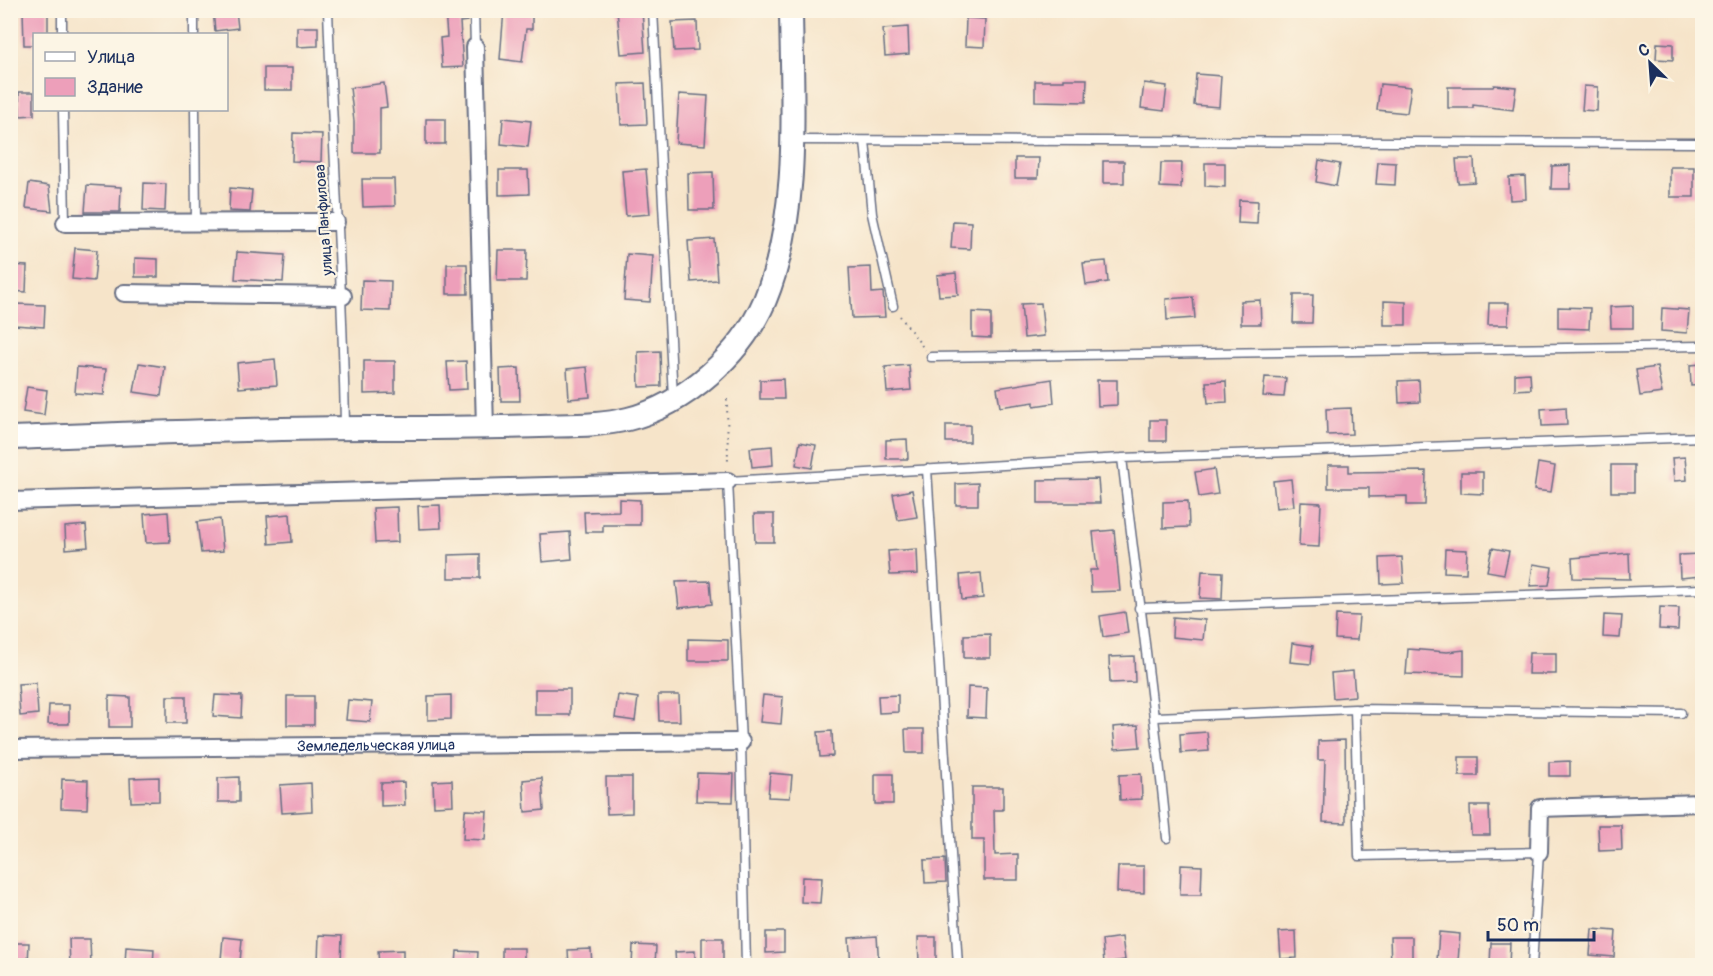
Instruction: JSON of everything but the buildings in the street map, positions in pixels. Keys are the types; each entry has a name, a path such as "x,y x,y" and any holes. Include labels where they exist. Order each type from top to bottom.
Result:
{"main road":[{"path":"10,438 345,428 579,425 627,419 674,402 701,382 726,356 746,332 764,301 783,236 792,140 791,10"}],"street":[{"path":"475,47 485,428"},
{"path":"65,223 336,222"},
{"path":"124,293 343,296"},
{"path":"10,501 728,482"},
{"name":"Земледельческая улица","path":"10,749 741,742"},
{"path":"1539,852 1540,808 1702,803"}],"lane":[{"path":"62,10 62,33"},
{"path":"194,10 194,33"},
{"name":"улица Панфилова","path":"328,10 336,222 343,296 345,428"},
{"path":"474,10 475,47"},
{"path":"653,10 674,402"},
{"path":"63,111 65,223"},
{"path":"195,111 196,224"},
{"path":"792,140 1702,143"},
{"path":"865,141 872,214 893,306"},
{"path":"930,357 1702,346"},
{"path":"746,966 741,742 728,482 1122,458 1702,437"},
{"path":"1122,458 1139,609 1156,717 1167,838"},
{"path":"927,470 958,966"},
{"path":"1139,609 1702,589"},
{"path":"1156,717 1355,709 1681,713"},
{"path":"1355,709 1359,856 1539,852 1532,966"}],"path":[{"path":"893,306 930,357"},
{"path":"727,399 728,482"}]}
